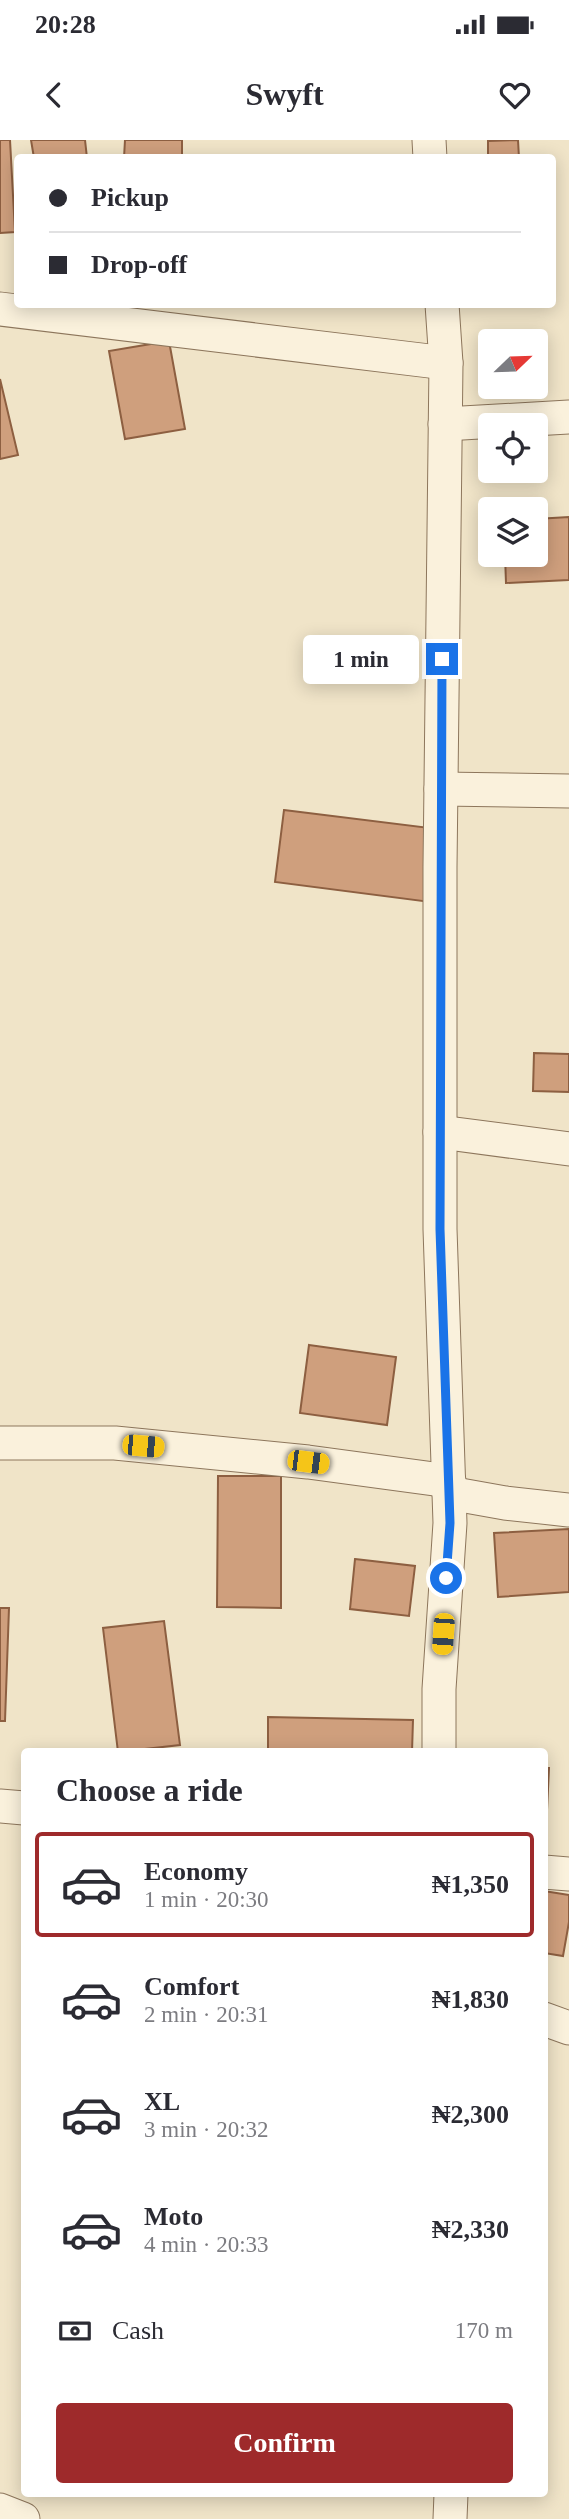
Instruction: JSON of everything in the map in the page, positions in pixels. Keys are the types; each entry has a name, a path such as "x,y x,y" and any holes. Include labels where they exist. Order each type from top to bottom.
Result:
{"street":[{"path":"439,1748 439,1689 450,1523 440,1229 446,363 442,308"},
{"path":"0,309 446,363"},
{"path":"445,424 569,417"},
{"path":"441,789 569,792"},
{"path":"440,1132 569,1149"},
{"path":"0,1443 115,1443 308,1462 449,1487 505,1503 569,1510"},
{"path":"0,1805 21,1808"},
{"path":"548,1872 569,1874"},
{"path":"548,2020 569,2028"},
{"path":"450,2519 451,2497"},
{"path":"0,2510 23,2519"}],"building":[{"path":"0,140 10,140 14,232 0,233"},
{"path":"31,140 85,140 87,154 33,154"},
{"path":"125,140 182,140 182,154 124,154"},
{"path":"518,140 519,154 488,154 488,141"},
{"path":"169,341 185,429 125,439 109,351"},
{"path":"0,379 18,455 0,459"},
{"path":"569,517 569,580 506,583 505,567 548,567 548,518"},
{"path":"284,810 438,829 430,902 275,882"},
{"path":"534,1053 569,1054 569,1092 533,1091"},
{"path":"309,1345 396,1357 387,1425 300,1413"},
{"path":"218,1476 281,1476 281,1608 217,1607"},
{"path":"569,1529 569,1592 498,1597 494,1533"},
{"path":"355,1559 415,1566 409,1616 350,1609"},
{"path":"0,1608 9,1608 5,1721 0,1721"},
{"path":"164,1621 180,1745 118,1748 103,1628"},
{"path":"268,1717 413,1720 412,1748 268,1748"},
{"path":"548,1892 569,1895 569,1922 563,1956 548,1954"}],"route":[{"path":"442,659 440,1229 450,1523 446,1578"}]}
